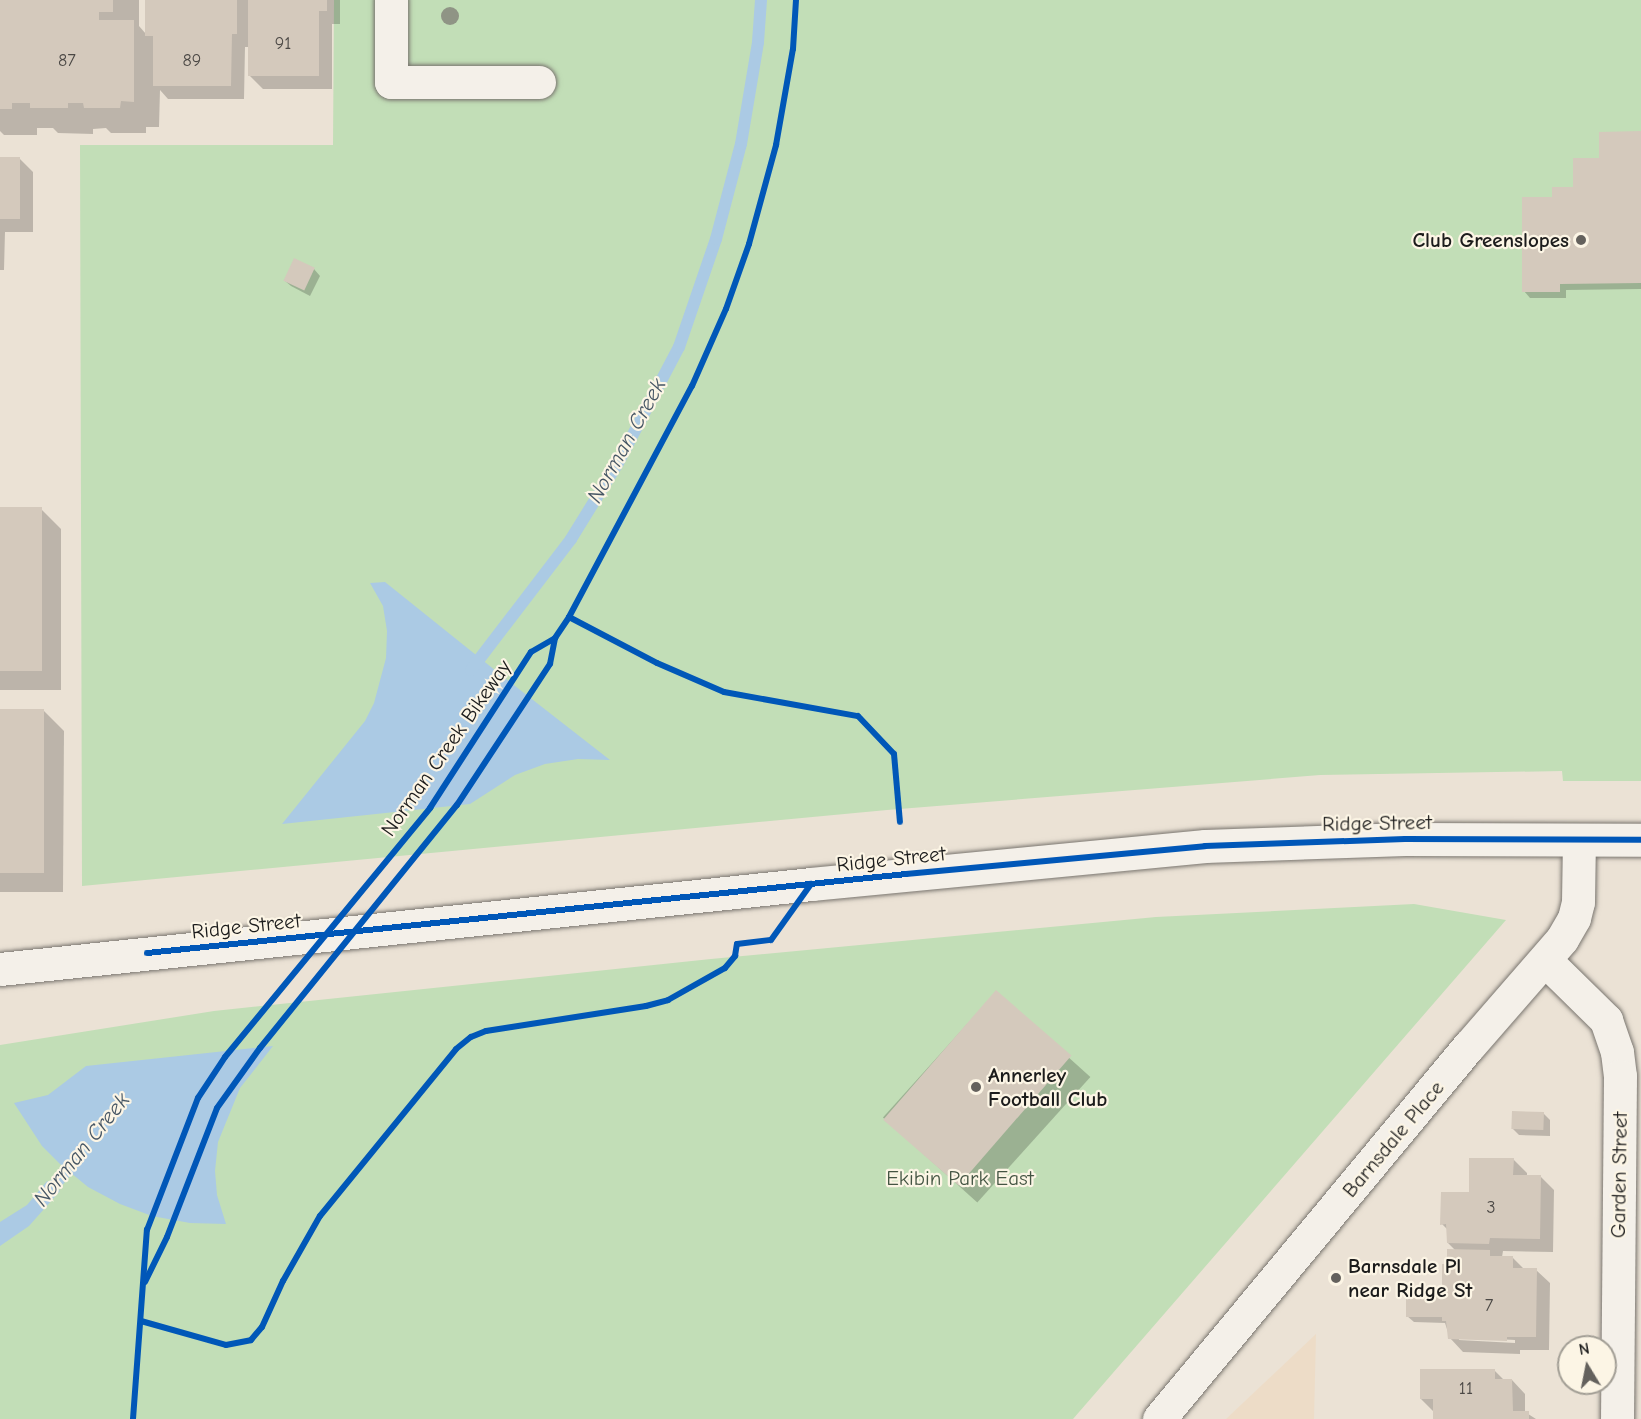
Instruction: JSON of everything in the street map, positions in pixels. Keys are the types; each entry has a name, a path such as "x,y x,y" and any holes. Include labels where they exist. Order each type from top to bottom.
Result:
{"street":[{"path":"391,0 391,82 538,82"},
{"name":"Ridge Street","path":"0,969 906,874 1205,846 1405,839 1641,840"},
{"name":"Barnsdale Place","path":"1159,1419 1469,1046 1545,960 1574,918 1578,902 1579,840"},
{"name":"Garden Street","path":"1545,960 1606,1020 1617,1052 1620,1076 1617,1419"}],"shaded area":[{"path":"1316,1334 1314,1419 1226,1419"}],"green space":[{"path":"334,0 1641,0 1641,781 1563,781 1562,771 1320,775 887,810 82,886 80,145 333,145"},
{"name":"Ekibin Park East","path":"1414,904 1506,920 1073,1419 0,1419 0,1045 214,1011 711,959 1156,917"}],"water":[{"path":"385,582 610,760 578,759 545,764 515,775 470,804 282,824 365,721 374,703 386,658 387,631 383,606 370,583"},
{"path":"273,1046 240,1088 218,1142 215,1171 217,1195 226,1224 190,1223 152,1216 120,1204 88,1187 42,1146 14,1103 48,1095 86,1066"},
{"path":"47,1181 60,1191 29,1226 0,1246 0,1222 27,1205"}],"building":[{"path":"0,0 113,0 113,12 99,12 99,20 134,20 134,102 121,101 120,108 84,108 83,103 68,103 68,108 30,108 30,103 12,103 12,109 0,109"},
{"path":"145,0 237,0 237,34 232,34 231,86 153,86 153,36 145,36"},
{"path":"248,0 327,0 327,11 319,11 319,76 248,76"},
{"name":"Club Greenslopes","path":"1641,131 1641,283 1560,284 1560,292 1522,292 1522,197 1552,197 1552,187 1573,187 1573,158 1599,158 1599,132"},
{"path":"0,157 20,157 20,219 0,219"},
{"path":"294,258 315,268 304,290 283,281"},
{"path":"0,507 42,507 42,671 0,671"},
{"path":"0,709 44,709 44,873 0,873"},
{"name":"Annerley Football Club","path":"996,990 1071,1056 959,1185 883,1120"},
{"path":"1512,1111 1544,1112 1543,1130 1511,1129"},
{"path":"1469,1158 1514,1158 1513,1175 1541,1175 1540,1239 1490,1238 1489,1244 1447,1243 1446,1224 1440,1225 1441,1192 1469,1192"},
{"path":"1447,1249 1490,1250 1490,1256 1513,1256 1513,1268 1537,1268 1536,1337 1507,1337 1507,1341 1448,1339 1446,1321 1442,1321 1442,1317 1406,1317 1406,1294 1442,1294 1442,1264 1447,1264"},
{"path":"1420,1369 1495,1369 1495,1379 1512,1379 1513,1411 1529,1411 1529,1419 1433,1419 1433,1399 1420,1399"}],"waterway":[{"name":"Norman Creek","path":"471,670 571,539 618,463 679,347 716,239 741,144 758,42 761,0"},
{"name":"Norman Creek","path":"43,1199 78,1157"}],"cycle path":[{"path":"145,1282 167,1237 217,1108 260,1048 457,805 550,664 555,638 569,617 692,386 726,309 749,244 776,145 793,49 796,0"},
{"path":"569,617 657,663 724,692 858,716 894,754 900,822"},
{"name":"Norman Creek Bikeway","path":"133,1419 147,1230 198,1098 225,1057 430,808 531,652 555,638"},
{"path":"147,953 906,874 1205,846 1405,839 1641,840"},
{"path":"141,1321 226,1345 251,1340 262,1327 283,1281 320,1216 456,1049 471,1037 486,1031 646,1006 668,1000 725,968 735,956 737,944 771,940 811,884"}],"place":[{"name":"Club Greenslopes","path":"1581,240"},
{"name":"Annerley Football Club","path":"976,1087"},
{"name":"Barnsdale Pl near Ridge St","path":"1336,1278"}]}
